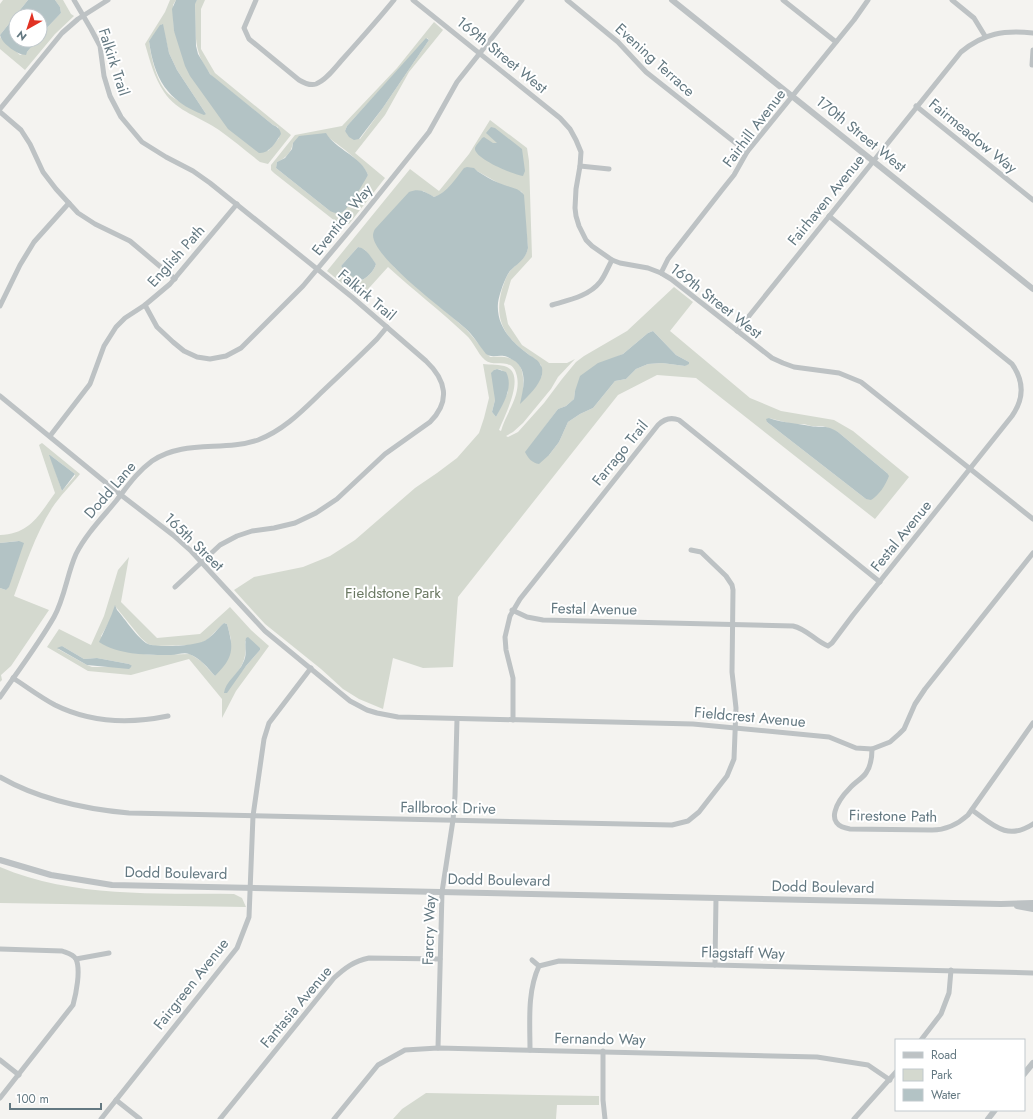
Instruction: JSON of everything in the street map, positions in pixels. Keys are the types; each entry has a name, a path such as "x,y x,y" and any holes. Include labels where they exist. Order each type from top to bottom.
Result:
{"street":[{"name":"Falkirk Trail","path":"74,0 100,46 104,76 110,96 121,117 142,142 166,158 193,171 318,270 430,365 441,378 444,390 441,407 435,418 385,454 337,499 316,513 295,523 252,531 236,536 220,545 175,587"},
{"path":"0,109 62,33 108,0"},
{"path":"256,0 244,28 249,39 299,80 306,84 315,85 323,80 370,30 394,0"},
{"name":"169th Street West","path":"413,0 480,52 560,118 570,129 581,152 576,189 576,216 579,226 592,246 612,260 648,268 676,282 762,351 783,363 806,369 839,373 861,382 1033,519"},
{"name":"Eventide Way","path":"145,305 157,327 172,342 184,351 197,357 210,359 226,356 241,348 318,270 429,132 457,82 522,0"},
{"name":"Evening Terrace","path":"567,0 618,42 646,72 747,152"},
{"name":"170th Street West","path":"672,0 1033,289"},
{"path":"783,0 836,42"},
{"name":"Fairhill Avenue","path":"660,273 668,259 730,180 747,152 868,0"},
{"path":"952,0 974,18 986,36"},
{"name":"Fairhaven Avenue","path":"737,331 916,106 961,52 986,36 1004,32 1033,33"},
{"path":"1032,65 1033,50"},
{"name":"Fairmeadow Way","path":"916,106 1033,200"},
{"path":"0,112 21,130 30,144 43,172 78,213 95,224 130,241 175,279"},
{"path":"580,166 609,169"},
{"path":"0,306 20,265 34,242 69,203"},
{"name":"English Path","path":"50,436 90,384 104,346 116,327 125,318 162,292 175,279 236,204"},
{"name":"Festal Avenue","path":"512,610 527,618 543,620 793,626 803,630 828,646 832,643 1017,410 1021,394 1020,378 1016,370 1006,358 828,216"},
{"path":"552,305 584,294 594,288 600,282 612,260"},
{"name":"Dodd Lane","path":"0,697 55,616 69,573 76,555 84,541 146,466 160,456 175,450 188,447 232,445 249,442 284,426 298,415 372,345 387,327"},
{"name":"165th Street","path":"0,396 121,495 173,534 254,620 350,700 367,710"},
{"name":"Farrago Trail","path":"513,720 513,678 505,644 507,623 512,610 663,420 670,418 679,420 880,582"},
{"name":"Fallbrook Drive","path":"0,777 44,797 68,804 129,813 664,825 680,824 688,821 699,812 727,776 734,759 736,728 736,708 732,672 733,590 729,580 701,552 691,550"},
{"path":"872,749 894,739 904,729 915,704 925,689 1033,553"},
{"name":"Fairgreen Avenue","path":"101,1119 237,948 249,917 252,816 264,739 269,723 311,668"},
{"path":"13,678 56,705 94,718 120,722 147,720 168,716"},
{"name":"Fieldcrest Avenue","path":"367,710 398,717 694,724 829,737 856,748 872,749"},
{"name":"Farcry Way","path":"438,1048 442,892 453,820 457,719"},
{"name":"Firestone Path","path":"872,749 871,762 867,772 849,789 838,806 834,819 839,826 850,829 938,830 948,828 959,822 972,810 1033,722"},
{"path":"972,810 999,829 1007,832 1020,831 1033,824"},
{"name":"Dodd Boulevard","path":"0,860 51,876 112,885 1002,904 1033,903"},
{"path":"715,965 716,898"},
{"name":"Dodd Boulevard","path":"1002,904 1033,909"},
{"path":"0,949 62,950 71,954 76,959 78,966 73,1005 0,1098"},
{"path":"76,959 109,953"},
{"name":"Fantasia Avenue","path":"220,1119 334,978 347,967 359,960 369,958 440,959"},
{"path":"530,1050 531,987 539,966 532,960"},
{"name":"Flagstaff Way","path":"539,966 560,961 1033,973"},
{"path":"922,1039 941,1014 949,993 951,970"},
{"name":"Fernando Way","path":"334,1119 378,1065 405,1050 438,1048 817,1056 868,1065 890,1080"},
{"path":"603,1051 605,1119"},
{"path":"0,1060 19,1075"},
{"path":"1025,1073 1033,1063"},
{"path":"854,1119 895,1073"},
{"path":"116,1100 140,1119"},
{"path":"988,1119 994,1111"}],"green space":[{"path":"3,0 28,0 22,8 8,8 8,25 0,35 0,4"},
{"path":"55,0 63,0 71,14 74,16 48,42 48,27 61,13 60,7"},
{"path":"170,0 176,0 173,5 174,31 268,151 279,138 278,127 273,125 214,78 202,61 197,43 195,3 197,0 205,0 201,9 201,49 215,73 291,135 268,164 260,162 212,125 176,105 164,92 155,75 145,44 165,12","holes":["162,24 169,53 177,70 206,114 171,96 158,78 151,55 149,41"]},
{"path":"434,22 443,30 409,72 385,115 355,153 385,178 349,224 335,221 274,173 271,170 271,165 295,135 342,126 397,68","holes":["427,38 429,40 360,139 345,131 347,126","329,138 357,160 366,170 368,175 330,211 276,168 277,162 288,155 293,143"]},
{"path":"0,37 8,44 8,48 12,48 20,55 27,52 30,48 43,48 25,70 0,49"},
{"name":"Fieldstone Park","path":"490,120 527,148 529,161 532,257 511,280 504,304 508,324 522,345 549,363 567,363 575,359 558,377 551,389 523,423 506,436 508,437 518,432 544,403 576,362 627,331 674,287 693,302 670,331 750,398 781,411 834,420 853,431 909,477 875,519 696,378 657,375 618,395 458,597 453,667 423,668 393,658 383,709 359,699 343,689 321,669 265,624 234,590 254,577 303,567 330,556 355,540 415,488 457,458 479,433 484,418 489,398 483,364 507,367 512,372 514,379 512,397 499,430 501,431 516,396 518,381 514,368 510,365 493,363 485,360 466,335 388,267 360,298 327,271 410,169 439,191 469,154","holes":["477,171 500,184 522,192 528,248 525,256 507,276 500,297 499,312 500,319 506,333 517,345 541,365 542,376 523,389 522,372 517,362 506,357 490,357 466,329 395,268 380,250 423,191 434,197 440,195","358,247 365,250 376,264 369,275 358,281 341,266","653,331 676,355 689,362 685,366 662,363 648,364 636,369 626,379 615,381 593,408 568,422 559,442 549,455 526,452 558,409 566,406 574,399 575,391 612,359 623,354 648,333","494,370 502,370 508,392 496,417 492,412 495,400","769,418 792,424 823,426 838,432 887,473 866,499 767,422"]},
{"path":"42,443 80,474 58,499 40,529 14,596 49,610 11,666 1,675 2,680 0,682 0,588 6,590 18,541 0,543 0,535 19,531 33,522 55,493 39,445","holes":["50,455 75,474 75,476 62,491"]},
{"path":"129,557 121,602 157,638 200,634 230,607 251,630 269,646 236,691 222,718 222,699 189,659 131,675 88,671 47,647 59,629 91,645 104,616 118,570","holes":["115,606 141,638 148,644 155,646 194,645 201,643 207,640 224,623 227,624 231,639 215,676 201,661 190,654 154,655 133,653 110,647 101,636 111,619","245,641 260,650 230,686 227,686 242,665 246,648","62,646 84,659 97,658 129,664 132,667 92,667 58,649"]},
{"path":"0,867 28,877 86,889 115,892 234,894 242,898 246,907 0,903"},
{"path":"426,1093 599,1096 599,1105 557,1105 556,1119 393,1119 402,1109"}],"water":[{"path":"28,0 55,0 60,7 61,13 48,27 48,8 22,8"},
{"path":"176,0 197,0 195,4 196,46 198,54 210,74 279,129 281,134 272,147 266,152 259,153 228,129 190,76 185,66 174,31 172,9"},
{"path":"163,24 169,53 177,70 206,114 204,115 180,103 164,87 154,66 149,41 160,25"},
{"path":"8,25 8,45 4,42 0,35"},
{"path":"426,38 429,40 382,109 359,139 354,140 349,137 345,131 347,126"},
{"path":"11,48 30,48 26,55"},
{"path":"491,127 495,128 522,149 525,171 523,176 511,173 487,161 476,152 475,148 484,137 493,143 497,143 486,133"},
{"path":"326,133 330,139 360,163 368,175 351,203 347,208 339,213 330,211 276,168 277,162 285,158 292,149 293,143 299,136"},
{"path":"464,168 474,168 490,179 519,190 524,195 528,248 524,258 508,274 502,286 498,303 499,319 506,332 516,344 537,360 542,368 541,379 533,391 520,404 524,380 518,364 506,356 492,356 486,354 465,328 397,270 376,245 373,235 375,229 409,192 425,192 434,197 439,195 447,189"},
{"path":"358,247 366,251 376,264 369,275 358,281 341,266"},
{"path":"653,331 676,355 689,362 689,364 685,366 662,363 648,364 636,369 626,379 615,381 593,408 568,422 559,442 549,455 539,464 530,460 525,452 558,409 566,406 574,399 580,376 598,363 623,354 648,333"},
{"path":"497,369 506,372 509,384 507,395 496,417 492,412 495,400 491,373"},
{"path":"769,418 784,422 827,427 838,432 887,473 889,476 884,487 877,496 871,500 866,499 767,422 766,419"},
{"path":"49,455 75,474 62,491"},
{"path":"19,541 24,543 9,587 6,590 0,588 0,543"},
{"path":"115,605 117,610 140,638 148,644 153,645 178,646 195,644 206,640 224,623 227,624 231,640 231,652 229,658 215,676 200,661 189,654 143,654 115,650 99,642"},
{"path":"248,637 260,648 260,650 246,666 227,693 224,693 227,685 241,667 244,660 246,654 246,638"},
{"path":"62,646 84,659 97,658 129,664 132,666 129,669 87,665 57,648"}]}
